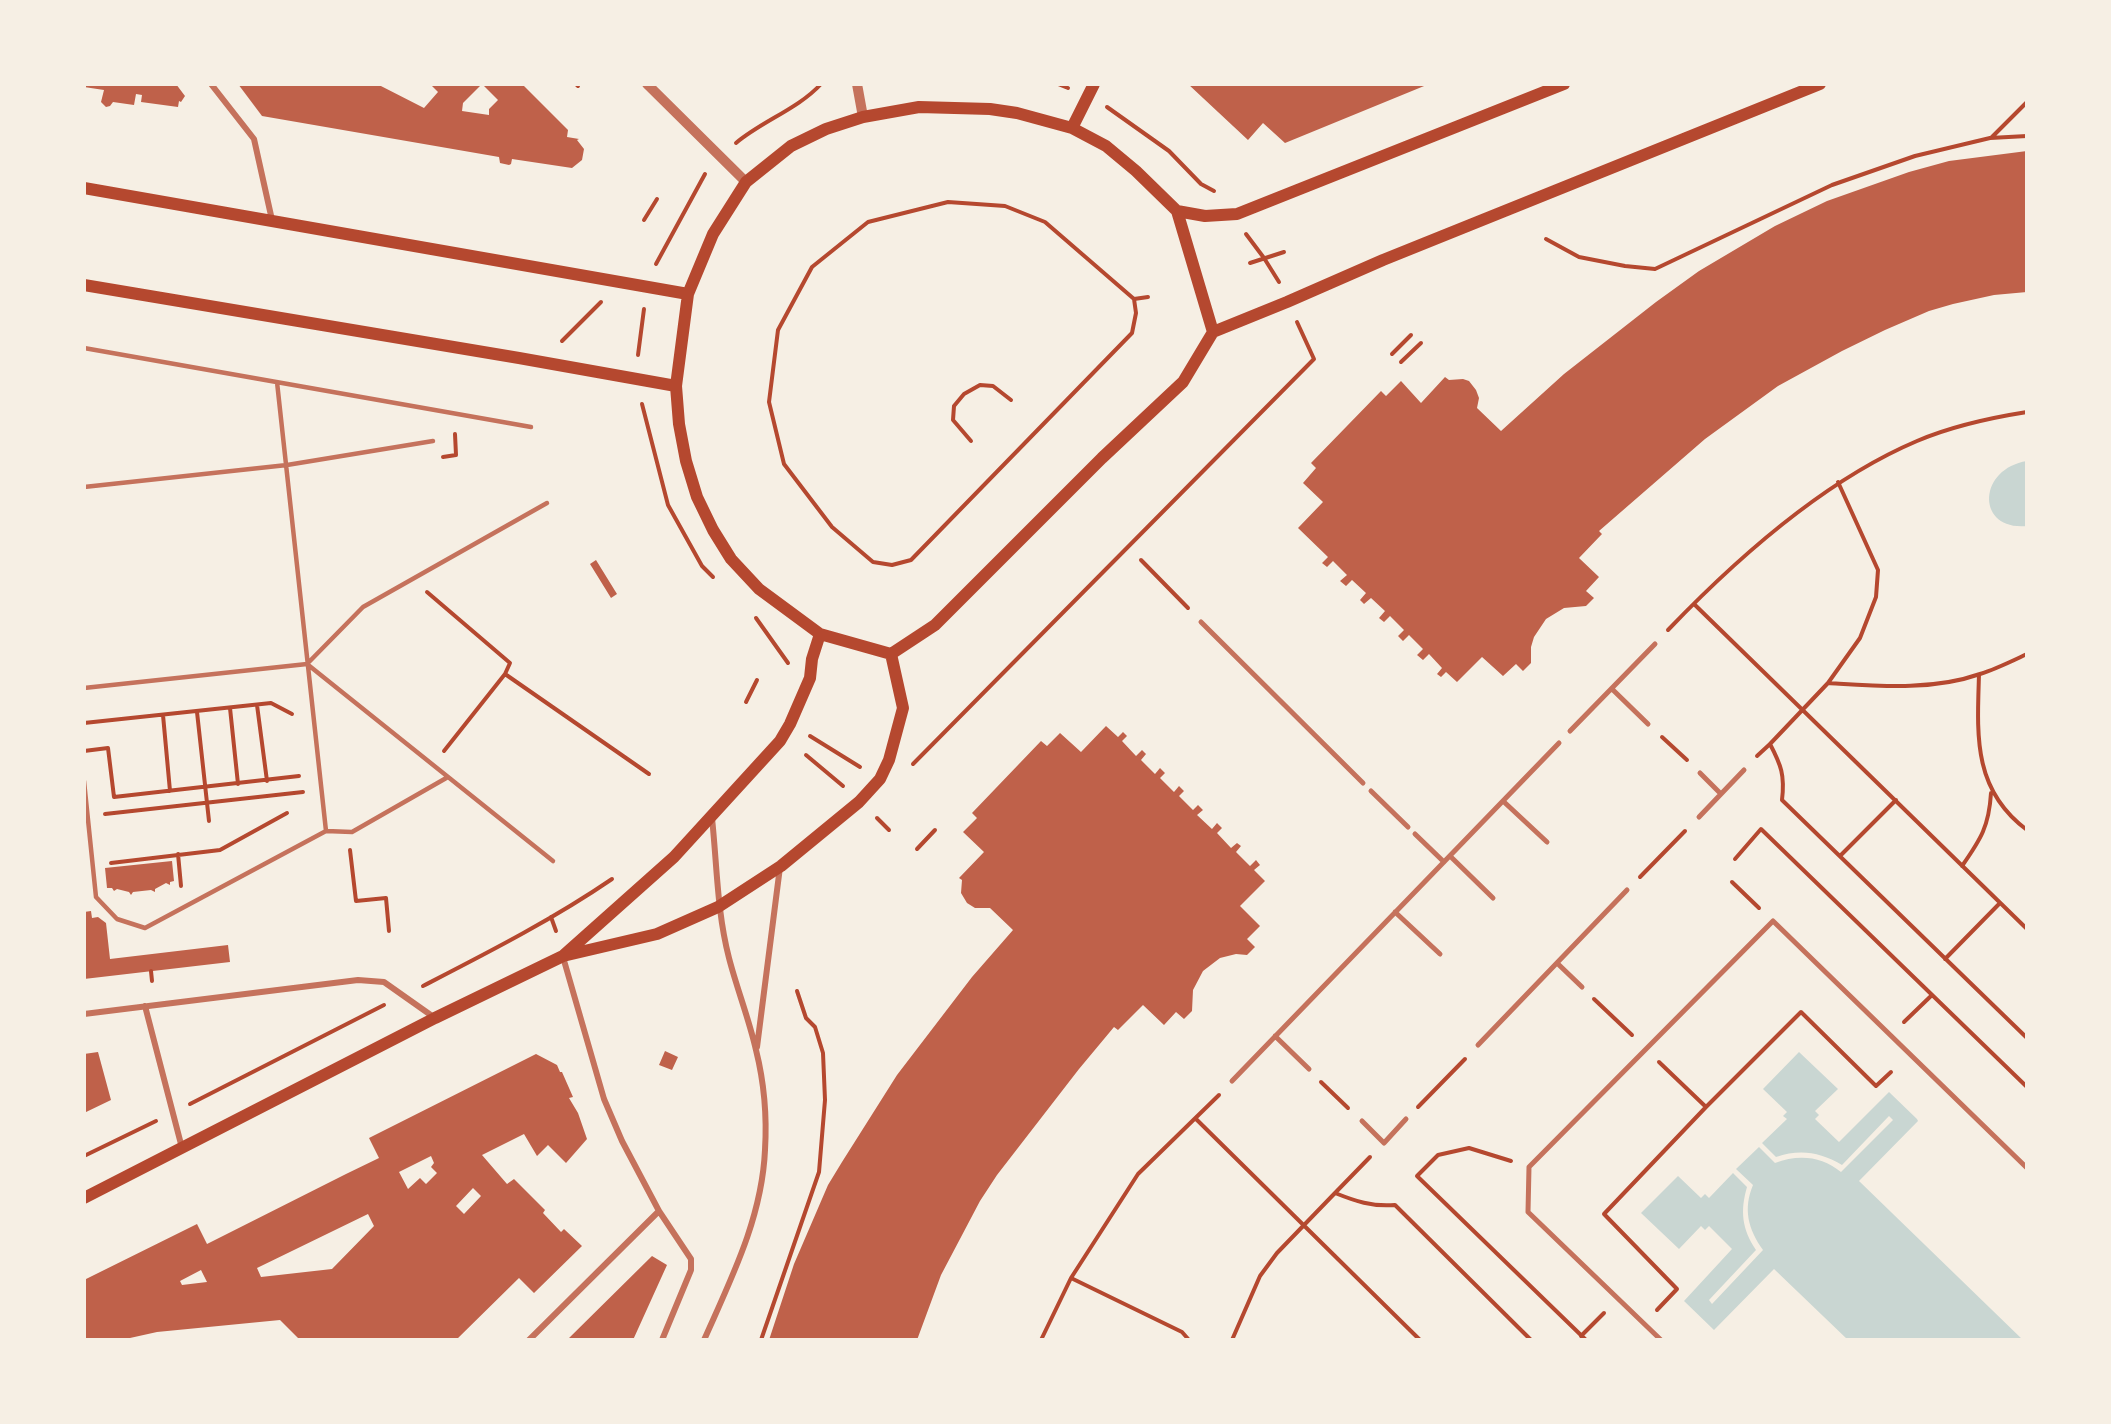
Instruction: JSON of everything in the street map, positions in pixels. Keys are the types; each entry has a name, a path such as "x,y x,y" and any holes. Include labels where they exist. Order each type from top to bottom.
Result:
{"main road":[{"path":"1072,128 1094,84"},
{"path":"1177,211 1205,216 1247,211 1564,84"},
{"path":"1213,332 1177,211 1136,171 1106,146 1072,128 1017,113 962,107 919,107 863,117 826,129 791,146 746,182 713,234 688,294 676,386 678,424 697,497 713,530 731,559 759,589 820,634 891,654 934,625 1182,382 1213,332 1383,260 1820,84"},
{"path":"84,188 688,294"},
{"path":"84,285 676,386"},
{"path":"563,956 674,857 780,741 810,678 812,659 820,634"},
{"path":"84,1198 435,1018 563,956 657,934 718,907 781,866 859,802 880,779 890,760 903,708 891,654"}],"street":[{"path":"211,84 254,139 272,220"},
{"path":"647,84 746,182"},
{"path":"857,84 863,117"},
{"path":"1201,622 1363,783"},
{"path":"1570,731 1655,644"},
{"path":"1612,689 1648,724"},
{"path":"1232,1082 1559,743"},
{"path":"1699,817 1744,770"},
{"path":"1700,773 1721,794"},
{"path":"1371,791 1408,827"},
{"path":"1503,801 1547,842"},
{"path":"704,1340 734,1274 748,1236 759,1194 765,1152 766,1115 757,1051 728,957 718,907 712,817"},
{"path":"1415,834 1444,862"},
{"path":"1450,856 1493,898"},
{"path":"757,1051 781,866"},
{"path":"1478,1045 1627,890"},
{"path":"1395,912 1440,954"},
{"path":"1661,1340 1528,1212 1528,1167 1773,921 2027,1168"},
{"path":"563,956 604,1099 622,1141 659,1211 690,1259 691,1270 662,1340"},
{"path":"1557,963 1582,987"},
{"path":"84,1014 358,980 384,982 435,1018"},
{"path":"146,1006 182,1148"},
{"path":"1275,1036 1308,1069"},
{"path":"1362,1121 1384,1143 1406,1119"},
{"path":"529,1340 659,1211"}],"lane":[{"path":"84,348 531,427"},
{"path":"277,382 326,831"},
{"path":"84,486 287,465 433,441"},
{"path":"84,688 307,664 363,607 547,503"},
{"path":"307,664 553,861"},
{"path":"84,781 96,897 117,919 145,928 326,831 352,832 448,777"}],"path":[{"path":"741,138 752,129 812,94 821,84"},
{"path":"1990,138 2027,102"},
{"path":"1114,112 1169,151 1201,184 1216,192"},
{"path":"1546,239 1579,257 1655,269 1832,186 1915,156 1990,138 2027,136"},
{"path":"656,261 706,172"},
{"path":"644,220 657,199"},
{"path":"1134,299 1136,313 1132,333 911,560 892,565 873,562 832,527 784,464 769,402 778,330 812,267 868,222 948,202 1005,206 1045,222 1134,299 1148,297"},
{"path":"1248,238 1278,279"},
{"path":"1250,262 1284,252"},
{"path":"562,341 602,301"},
{"path":"638,353 643,314"},
{"path":"1392,354 1411,335"},
{"path":"1401,362 1421,343"},
{"path":"909,768 1314,359"},
{"path":"971,441 953,420 954,406 964,393 980,385 993,386 1011,400"},
{"path":"1670,628 1746,555 1838,482 1917,441 1974,421 2027,412"},
{"path":"1763,750 1828,683 1860,638 1876,597 1878,570 1838,482"},
{"path":"1141,560 1201,622"},
{"path":"412,580 510,663 505,674 433,764"},
{"path":"1694,604 2027,929"},
{"path":"1828,683 1927,684 1979,675 2027,654"},
{"path":"505,674 649,774"},
{"path":"1979,675 1979,742 1992,792 2015,822 2027,830"},
{"path":"746,702 757,680"},
{"path":"84,723 271,703 292,712 293,723"},
{"path":"257,705 267,781"},
{"path":"230,708 238,784"},
{"path":"197,712 209,821"},
{"path":"163,716 170,791"},
{"path":"1648,724 1700,773"},
{"path":"815,740 862,768"},
{"path":"1770,744 1781,764 1784,782 1782,800 2027,1038"},
{"path":"84,751 108,748 114,797 299,776"},
{"path":"806,754 843,786"},
{"path":"298,765 301,792"},
{"path":"88,816 322,790"},
{"path":"1962,866 1980,840 1986,825 1992,792"},
{"path":"1840,856 1896,800"},
{"path":"93,865 220,850 287,813"},
{"path":"1627,890 1699,817"},
{"path":"877,818 890,830"},
{"path":"1735,859 1761,829 2027,1087"},
{"path":"917,849 935,830"},
{"path":"348,832 356,902 386,898 389,931"},
{"path":"178,854 181,878"},
{"path":"84,1155 173,1113 482,956 562,912 614,877"},
{"path":"1732,882 1773,921"},
{"path":"1945,959 2000,903"},
{"path":"151,971 152,981"},
{"path":"761,1340 819,1172 825,1100 823,1053 815,1028 806,1018 797,991"},
{"path":"1914,1012 1932,995"},
{"path":"1645,1324 1677,1289 1604,1214 1706,1107 1801,1012 1876,1086 1891,1071"},
{"path":"1406,1119 1478,1045"},
{"path":"1308,1069 1362,1121"},
{"path":"1682,1084 1706,1107"},
{"path":"1041,1340 1071,1278 1138,1174 1218,1095"},
{"path":"1196,1119 1420,1340"},
{"path":"1528,1167 1469,1148 1438,1155 1417,1176 1586,1340"},
{"path":"1232,1340 1260,1276 1277,1253 1362,1166"},
{"path":"1335,1193 1362,1204 1395,1205 1531,1340"},
{"path":"1071,1278 1182,1332 1189,1340"},
{"path":"1581,1336 1598,1319"}],"shaded area":[{"path":"2027,461 2027,526 2010,525 1998,519 1991,510 1989,498 1992,486 1999,475 2011,466"},
{"path":"1799,1052 1838,1089 1815,1111 1819,1115 1815,1119 1839,1142 1889,1092 1917,1119 1918,1121 1859,1181 2023,1340 1848,1340 1774,1269 1714,1330 1684,1301 1732,1249 1709,1226 1705,1230 1701,1226 1679,1249 1641,1213 1678,1176 1701,1198 1705,1194 1709,1198 1733,1173 1747,1187 1743,1204 1745,1227 1756,1250 1709,1300 1712,1304 1763,1250 1749,1219 1748,1202 1753,1185 1736,1169 1759,1147 1775,1163 1792,1158 1810,1158 1826,1163 1841,1172 1893,1120 1889,1116 1842,1165 1826,1157 1810,1153 1793,1153 1776,1157 1762,1143 1787,1119 1783,1116 1787,1112 1763,1089"}],"building":[{"path":"84,84 176,84 185,96 181,102 179,101 178,107 141,102 142,95 136,94 134,105 113,102 106,107 101,102 104,90 84,87"},
{"path":"238,84 377,84 424,108 438,92 430,84 482,84 522,84 568,130 567,137 579,139 577,140 584,149 582,160 572,168 512,159 509,165 500,163 499,157 262,116","holes":["482,84 498,100 489,109 489,115 462,111 463,103"]},
{"path":"1188,84 1429,84 1285,143 1263,123 1248,140"},
{"path":"2027,151 2027,292 1994,295 1953,304 1929,311 1885,330 1778,386 1705,439 1599,531 1602,534 1579,558 1599,577 1586,591 1594,598 1586,606 1564,608 1546,619 1534,637 1531,647 1531,663 1523,671 1516,664 1503,676 1482,657 1457,682 1446,672 1441,677 1437,674 1442,668 1429,654 1423,660 1417,655 1423,649 1409,635 1403,641 1398,636 1404,630 1390,616 1384,622 1379,618 1385,611 1371,598 1364,604 1360,600 1366,593 1352,580 1346,586 1340,581 1347,575 1333,561 1327,567 1322,563 1328,557 1298,528 1323,502 1303,483 1316,468 1311,463 1381,391 1386,396 1401,381 1421,403 1445,377 1449,380 1469,381 1479,398 1477,408 1501,431 1564,374 1656,302 1699,271 1775,226 1827,201 1909,172 1949,161"},
{"path":"596,560 617,594 611,598 590,564"},
{"path":"1106,726 1118,737 1123,732 1127,736 1122,741 1136,756 1142,750 1146,754 1141,760 1155,774 1160,768 1165,773 1160,778 1174,792 1179,786 1184,791 1179,796 1193,810 1198,805 1203,810 1197,815 1212,829 1217,823 1222,828 1217,833 1231,848 1237,843 1241,846 1236,852 1250,866 1256,860 1260,865 1254,870 1265,881 1240,906 1260,926 1247,939 1255,947 1247,955 1236,954 1220,958 1203,971 1193,990 1192,1011 1184,1019 1176,1012 1164,1025 1143,1005 1118,1030 1114,1027 997,1175 980,1201 941,1275 917,1340 769,1340 794,1264 828,1185 897,1075 972,977 1013,930 990,908 975,908 967,903 961,893 962,880 959,878 984,852 963,832 977,818 972,813 1041,741 1047,746 1060,733 1081,752"},
{"path":"172,861 174,881 170,882 170,885 166,883 155,889 155,892 151,890 133,892 131,895 129,892 107,888 105,868"},
{"path":"91,911 92,918 98,917 106,923 110,959 228,945 230,962 84,979 84,912"},
{"path":"665,1051 678,1057 672,1070 659,1065"},
{"path":"98,1052 111,1100 84,1113 84,1054"},
{"path":"536,1054 557,1065 562,1072 573,1097 569,1098 578,1113 587,1139 566,1163 548,1145 537,1156 524,1134 482,1155 507,1184 514,1179 545,1210 543,1213 561,1232 564,1229 582,1246 534,1293 519,1278 456,1340 300,1340 280,1320 157,1332 128,1340 84,1340 84,1280 197,1224 207,1244 379,1158 369,1138","holes":["431,1156 434,1163 431,1167 437,1173 426,1184 420,1178 408,1189 399,1172","473,1188 481,1196 464,1214 456,1206","368,1214 374,1226 332,1269 261,1277 257,1268","201,1270 207,1282 182,1285 180,1281"]},
{"path":"652,1256 667,1265 633,1340 567,1340"}]}
